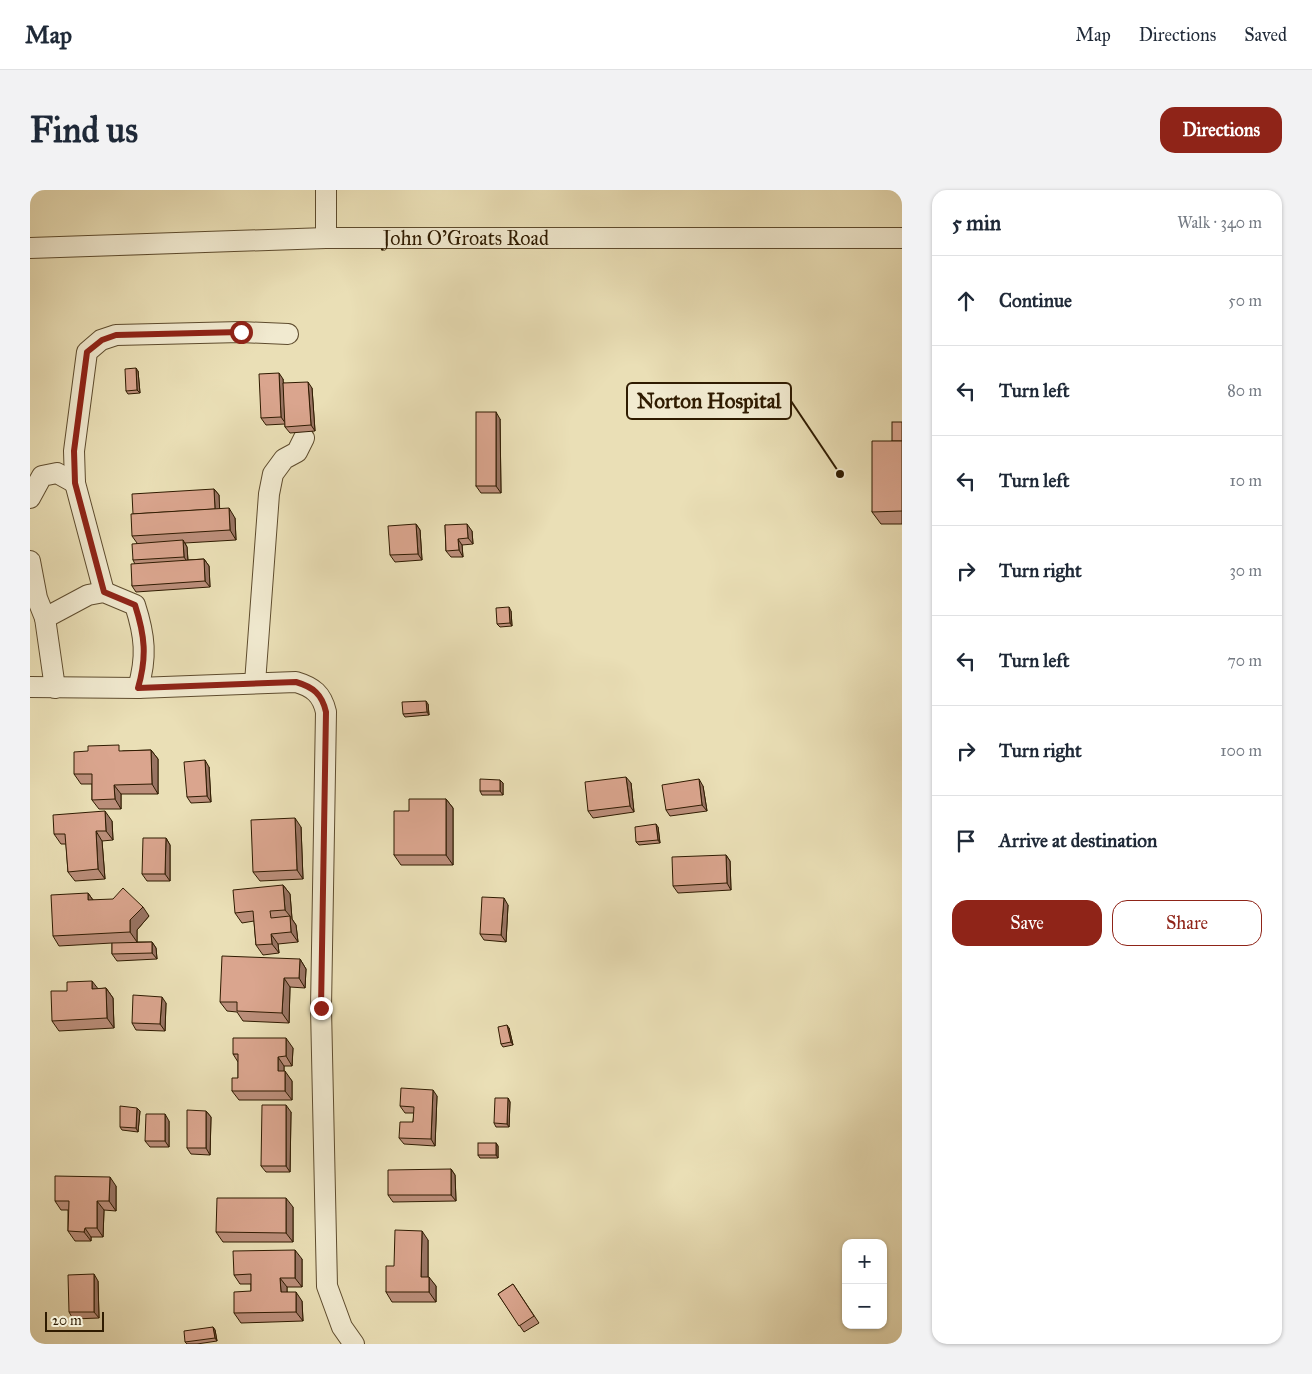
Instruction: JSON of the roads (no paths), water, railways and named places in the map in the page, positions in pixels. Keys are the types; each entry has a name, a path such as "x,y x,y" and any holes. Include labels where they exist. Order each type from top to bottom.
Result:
{"street":[{"path":"326,190 326,238"},
{"name":"John O'Groats Road","path":"30,248 326,238 902,238"},
{"path":"104,592 75,483 74,451 87,352 102,340 116,335 241,332 288,334"},
{"path":"255,682 269,494 273,474 284,459 297,452 304,438"},
{"path":"30,498 42,476 57,473 75,483"},
{"path":"30,561 37,598 45,618 54,688"},
{"path":"45,618 88,595 104,592 135,605 143,630 145,665 138,688"},
{"path":"30,687 138,688 255,682 296,682 308,685 323,700 326,712 321,1008 327,1286 342,1328 354,1344"}],"place":[{"name":"Norton Hospital","path":"840,474"}]}
